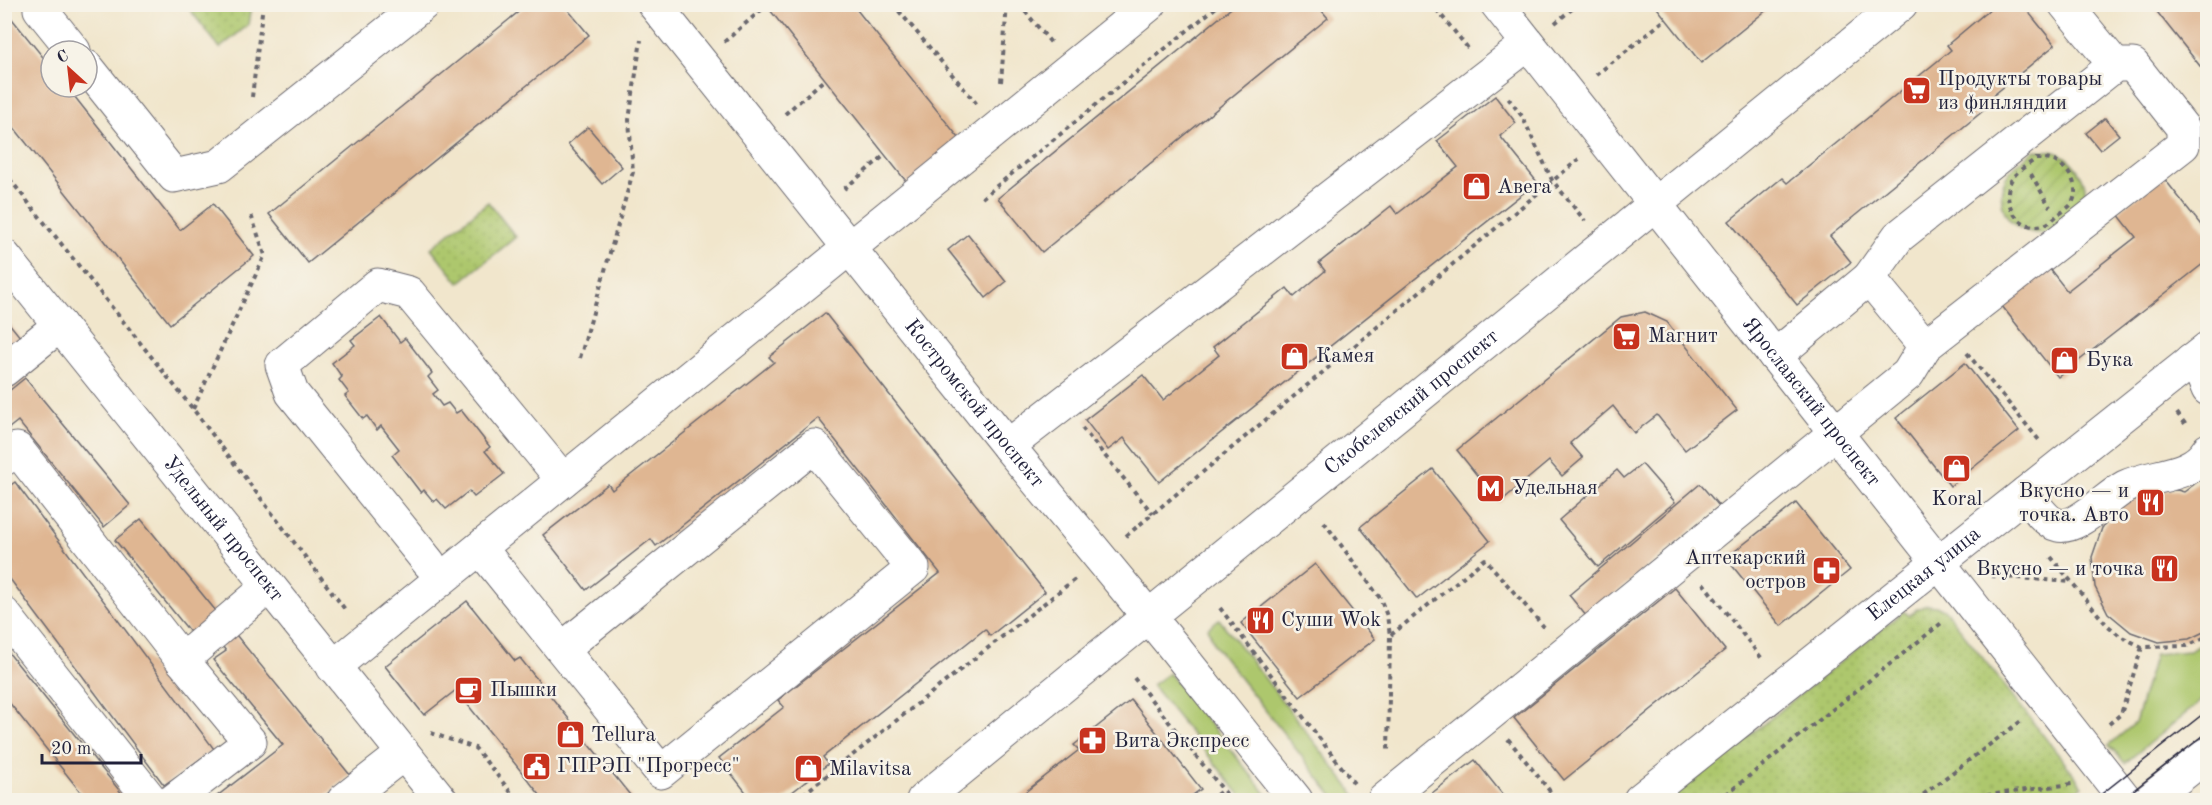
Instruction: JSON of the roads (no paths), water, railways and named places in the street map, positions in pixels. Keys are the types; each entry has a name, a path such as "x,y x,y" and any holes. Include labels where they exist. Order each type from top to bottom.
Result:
{"street":[{"path":"40,4 40,9 64,39"},
{"path":"99,83 174,176 219,166 423,4"},
{"path":"333,667 1150,4"},
{"name":"Ярославский проспект","path":"1497,4 1538,36 1656,206 2126,801"},
{"name":"Скобелевский проспект","path":"923,801 1656,206 1901,4"},
{"path":"2065,4 2115,65"},
{"name":"Костромской проспект","path":"648,19 849,248 1296,801"},
{"path":"1008,446 1538,36"},
{"path":"1377,797 1489,715 1908,374 1936,338 2063,224 2183,145 2183,128 2133,65 2115,65 2019,157 1898,237 1869,278 1774,356"},
{"name":"Удельный проспект","path":"4,256 333,667 412,741 441,801"},
{"path":"1869,278 1936,338"},
{"path":"429,563 292,393 282,365 378,285 409,293 563,480"},
{"path":"4,370 60,325"},
{"path":"2199,354 2203,377 2208,388"},
{"name":"Елецкая улица","path":"1640,801 2199,354"},
{"path":"480,548 661,772 913,568 814,446 562,649"},
{"path":"4,459 17,449 182,660 250,742 174,801"},
{"path":"2026,493 2049,521 2060,526 2069,525 2080,520 2103,501 2126,487 2148,479 2169,476 2189,466 2208,450"},
{"path":"182,660 269,586"},
{"path":"4,614 151,801"},
{"path":"344,801 412,741"},
{"path":"2150,801 2208,754"}],"tram line":[{"path":"2094,800 2208,710"},
{"path":"2121,800 2208,732"}],"railway":[{"path":"4,791 13,800"}],"place":[{"name":"Продукты товары из финляндии","path":"1917,91"},
{"name":"Авега","path":"1476,187"},
{"name":"Магнит","path":"1627,336"},
{"name":"Камея","path":"1295,356"},
{"name":"Бука","path":"2065,360"},
{"name":"Koral","path":"1957,468"},
{"name":"Удельная","path":"1491,488"},
{"name":"Вкусно — и точка. Авто","path":"2150,503"},
{"name":"Вкусно — и точка","path":"2165,569"},
{"name":"Аптекарский остров","path":"1827,570"},
{"name":"Суши Wok","path":"1260,620"},
{"name":"Пышки","path":"469,690"},
{"name":"Tellura","path":"570,735"},
{"name":"Вита Экспресс","path":"1093,741"},
{"name":"ГПРЭП \"Прогресс\"","path":"536,766"},
{"name":"Milavitsa","path":"808,769"}]}
